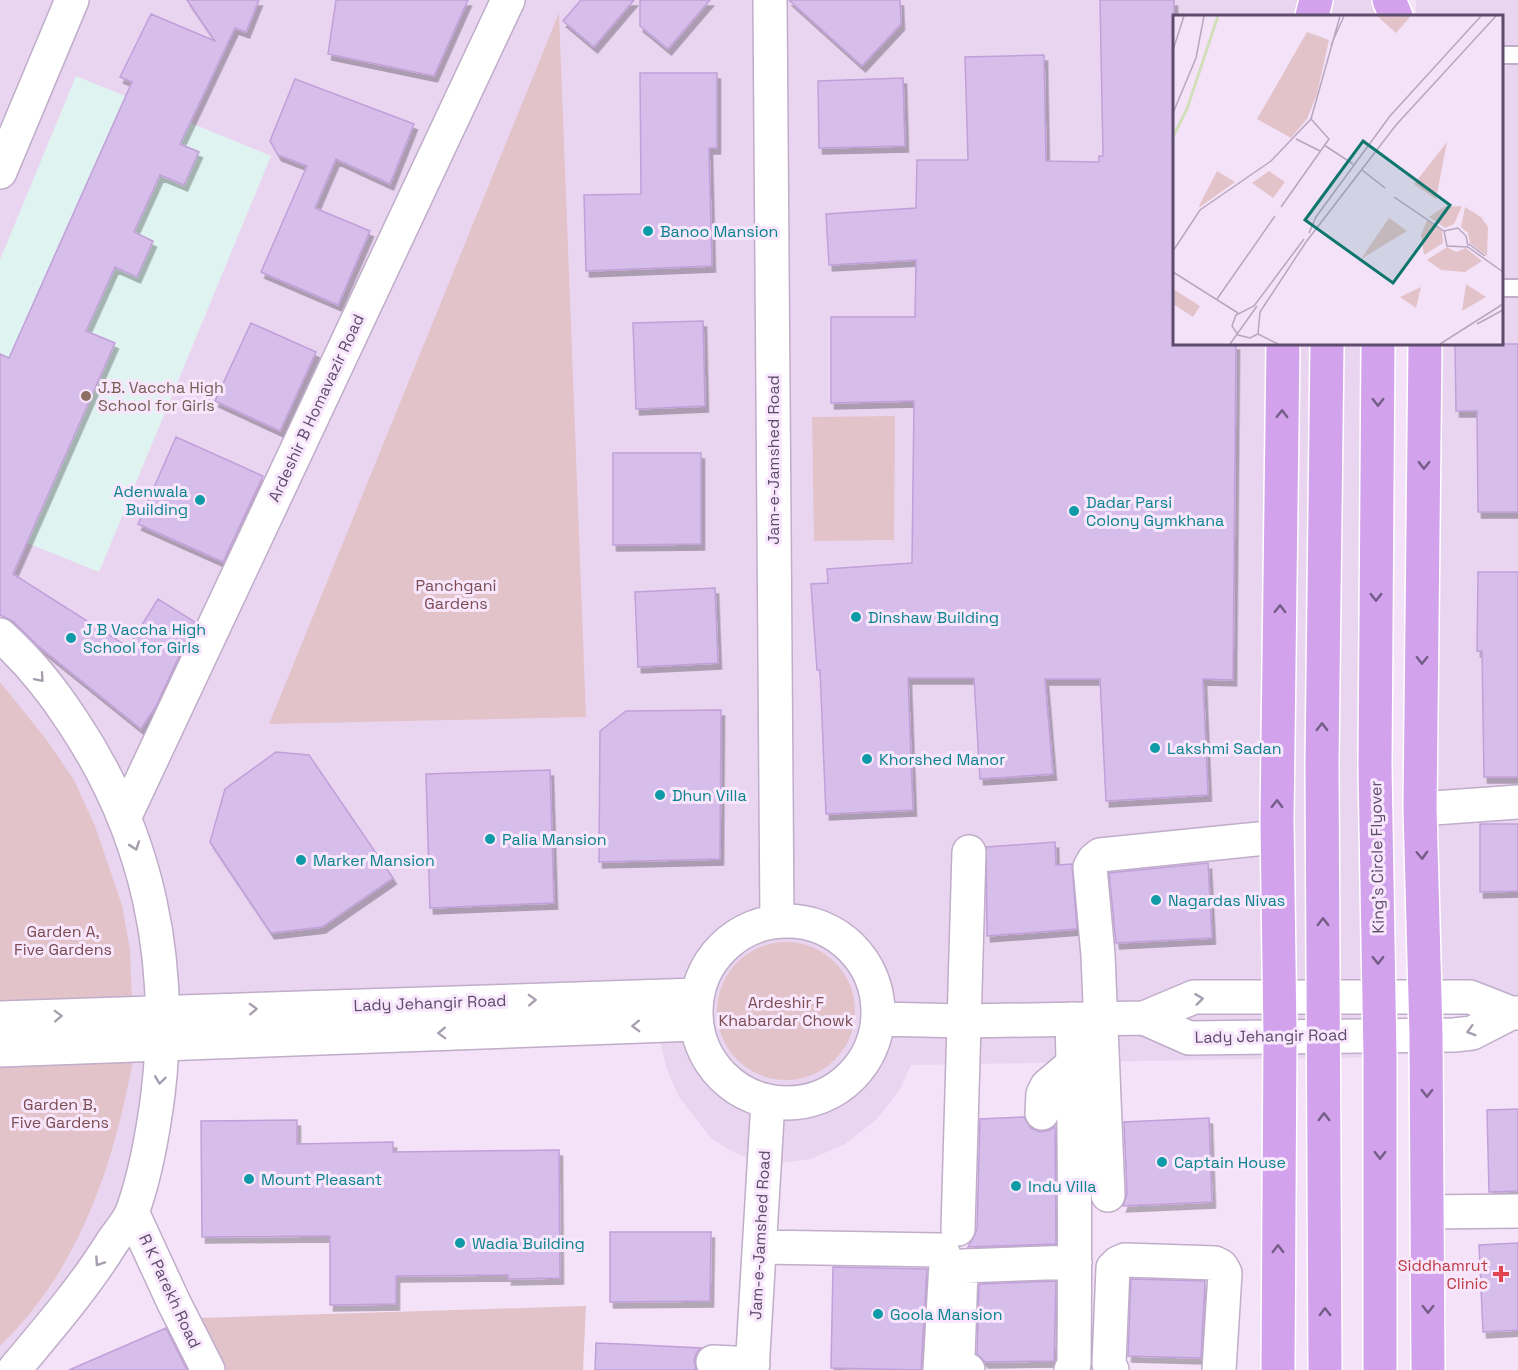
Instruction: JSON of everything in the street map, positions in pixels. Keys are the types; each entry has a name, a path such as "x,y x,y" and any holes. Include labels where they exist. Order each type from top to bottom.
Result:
{"highway":[{"path":"1312,15 1316,0"},
{"path":"1323,0 1324,15"},
{"path":"1375,0 1376,15"},
{"path":"1389,0 1396,15"},
{"path":"1278,1370 1280,1036 1277,837 1283,345"},
{"path":"1324,1370 1322,764 1328,345"},
{"name":"King's Circle Flyover","path":"1378,345 1375,766 1380,1057 1380,1370"},
{"path":"1425,345 1420,809 1426,1035 1428,1370"}],"street":[{"path":"0,172 72,0"},
{"name":"Ardeshir B Homavazir Road","path":"125,816 508,0"},
{"name":"Jam-e-Jamshed Road","path":"770,0 777,921"},
{"path":"0,635 57,697 95,754 125,816 142,867 154,919 164,1027 155,1117 147,1161 132,1212 72,1300 14,1370"},
{"path":"1420,809 1518,802"},
{"path":"1108,1195 1087,1018 1090,867 1100,855 1277,837"},
{"path":"958,1229 969,852"},
{"path":"777,921 795,921 828,929 845,940 867,966 880,1009 876,1035 852,1076 826,1094 797,1102 768,1101 741,1090 714,1066 699,1041 695,1010 717,954 733,939 762,924 777,921"},
{"path":"1144,1018 1194,997 1470,997 1515,1013"},
{"name":"Lady Jehangir Road","path":"0,1018 164,1027 695,1010"},
{"name":"Lady Jehangir Road","path":"879,1019 964,1021 1144,1018 1189,1038 1472,1033 1515,1013"},
{"path":"1071,1370 1074,1364 1075,1262 1073,1064 1087,1018"},
{"path":"0,1050 164,1027"},
{"path":"1042,1113 1043,1094 1047,1086 1073,1064"},
{"name":"Jam-e-Jamshed Road","path":"752,1367 768,1101"},
{"path":"1427,1212 1518,1211"},
{"name":"R K Parekh Road","path":"132,1212 208,1370"},
{"path":"760,1247 939,1250 946,1263 940,1370"},
{"path":"1112,1370 1109,1364 1113,1268 1125,1260 1215,1263 1221,1266 1225,1273 1219,1370"},
{"path":"968,1370 962,1367 958,1359 961,1268 966,1265 1075,1262"},
{"path":"713,1362 752,1367"}],"shaded area":[{"path":"0,0 1386,0 1386,15 1173,15 1173,345 1384,345 1380,1057 911,1065 899,1091 876,1120 845,1144 811,1159 781,1163 753,1160 731,1151 711,1138 679,1097 666,1067 659,1035 168,1047 129,1190 89,1267 0,1369"},
{"path":"1416,0 1518,0 1518,1010 1431,1010 1419,345 1503,345 1503,15 1416,15"},
{"name":"J.B. Vaccha High School for Girls","path":"76,76 271,156 99,572 0,532 0,260"}],"green space":[{"name":"Panchgani Gardens","path":"559,13 586,717 269,724"},
{"path":"895,416 894,540 814,541 812,417"},
{"name":"Garden A, Five Gardens","path":"0,682 46,739 74,780 95,826 122,905 130,950 132,1002 0,1009"},
{"name":"Ardeshir F Khabardar Chowk","path":"786,942 812,947 835,962 850,985 855,1011 850,1037 835,1060 812,1075 786,1080 760,1075 737,1060 722,1037 717,1011 722,985 737,962 760,947"},
{"name":"Garden B, Five Gardens","path":"135,1049 106,1170 91,1209 74,1246 53,1282 29,1315 0,1346 0,1055"},
{"path":"586,1306 583,1370 224,1370 199,1318"}],"building":[{"path":"187,0 259,0 246,32 235,28 180,144 199,152 184,185 160,175 134,232 153,241 137,277 115,267 86,331 115,343 13,574 128,647 158,599 195,622 156,706 141,729 37,645 13,621 0,615 0,354 9,358 132,82 120,77 151,14 215,41"},
{"path":"336,0 468,0 434,76 328,54"},
{"path":"581,0 634,0 594,47 563,21"},
{"path":"640,0 710,0 668,49 640,26"},
{"path":"789,0 900,0 901,24 862,66"},
{"name":"Dadar Parsi Colony Gymkhana","path":"1100,0 1174,0 1173,345 1236,345 1233,680 1203,679 1208,795 1106,801 1100,679 1045,679 1053,774 980,779 974,678 908,678 913,810 826,814 820,670 817,670 811,584 828,583 827,569 912,563 914,401 831,403 831,317 915,317 916,260 829,265 826,214 916,208 917,160 968,160 965,57 1044,55 1046,161 1099,162 1099,156 1103,156"},
{"path":"640,73 717,73 717,148 709,148 712,266 586,271 584,195 641,194"},
{"path":"903,78 905,146 819,148 818,81"},
{"path":"295,79 414,124 390,184 336,159 315,208 370,231 338,305 261,272 307,166 278,155 270,141"},
{"path":"703,321 705,406 636,409 633,323"},
{"path":"251,323 316,352 280,431 215,401"},
{"path":"1518,344 1518,512 1478,512 1477,411 1456,411 1455,345"},
{"name":"Adenwala Building","path":"176,437 263,476 223,562 138,524"},
{"path":"613,453 701,453 701,544 613,545"},
{"path":"1478,572 1518,572 1518,777 1484,777 1482,651 1477,651"},
{"path":"715,588 718,663 638,667 635,592"},
{"name":"Dhun Villa","path":"721,710 720,859 599,862 600,731 626,711"},
{"name":"Marker Mansion","path":"276,752 309,755 393,878 322,927 271,933 210,842 225,789"},
{"name":"Palia Mansion","path":"550,770 554,903 430,908 426,774"},
{"path":"1480,824 1518,824 1518,891 1480,892"},
{"path":"1055,842 1056,865 1072,864 1077,929 987,936 986,847"},
{"name":"Nagardas Nivas","path":"1208,863 1212,938 1116,943 1109,873"},
{"path":"1518,1109 1518,1191 1489,1192 1487,1110"},
{"name":"Indu Villa","path":"1024,1117 1031,1128 1040,1132 1050,1130 1055,1126 1056,1244 968,1247 977,1230 980,1119"},
{"name":"Captain House","path":"1209,1118 1212,1202 1123,1206 1127,1194 1124,1122"},
{"path":"297,1120 297,1144 393,1142 393,1152 559,1150 560,1278 508,1279 508,1275 396,1276 396,1304 330,1305 330,1236 202,1237 201,1121"},
{"path":"610,1232 711,1232 710,1301 610,1302"},
{"path":"1518,1243 1518,1330 1483,1332 1479,1245"},
{"name":"Goola Mansion","path":"833,1267 927,1269 921,1370 831,1368"},
{"path":"1131,1279 1205,1281 1201,1358 1128,1356"},
{"path":"1056,1281 1054,1361 985,1362 977,1354 979,1284"},
{"path":"166,1328 187,1370 69,1370"},
{"path":"596,1343 701,1348 694,1360 696,1370 595,1370"}],"place":[{"name":"Banoo Mansion","path":"648,231"},
{"name":"J.B. Vaccha High School for Girls","path":"86,396"},
{"name":"Adenwala Building","path":"200,500"},
{"name":"Dadar Parsi Colony Gymkhana","path":"1074,511"},
{"name":"Dinshaw Building","path":"856,617"},
{"name":"J B Vaccha High School for Girls","path":"71,638"},
{"name":"Lakshmi Sadan","path":"1155,748"},
{"name":"Khorshed Manor","path":"867,759"},
{"name":"Dhun Villa","path":"660,795"},
{"name":"Palia Mansion","path":"490,839"},
{"name":"Marker Mansion","path":"301,860"},
{"name":"Nagardas Nivas","path":"1156,900"},
{"name":"Captain House","path":"1162,1162"},
{"name":"Mount Pleasant","path":"249,1179"},
{"name":"Indu Villa","path":"1016,1186"},
{"name":"Wadia Building","path":"460,1243"},
{"name":"Siddhamrut Clinic","path":"1501,1274"},
{"name":"Goola Mansion","path":"878,1314"}]}
